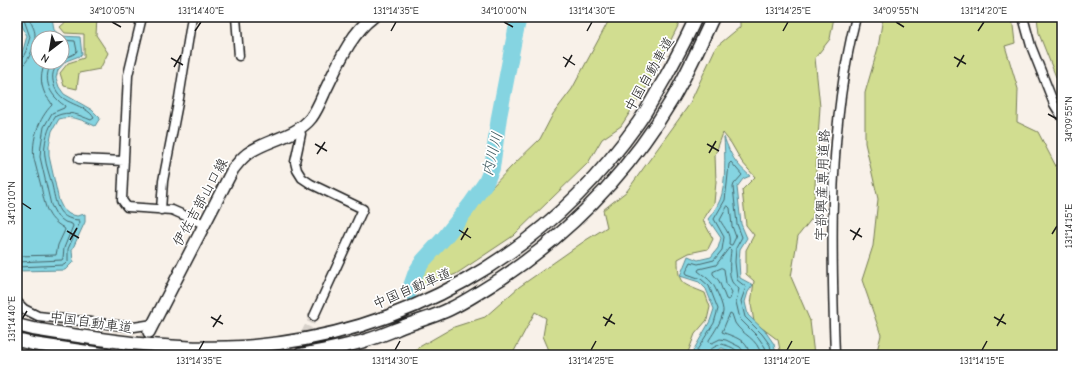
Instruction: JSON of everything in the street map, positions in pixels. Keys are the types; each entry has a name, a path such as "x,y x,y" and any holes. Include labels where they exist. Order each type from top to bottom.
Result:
{"highway":[{"name":"中国自動車道","path":"17,325 48,331 143,344 164,346 242,347 291,341 330,333 395,314 421,303 465,281 509,253 531,237 588,185 638,123 678,55 696,17"},
{"path":"339,355 364,349 451,308 476,294 536,254 560,234 612,183 634,155 673,98 692,62 712,17"},
{"path":"300,355 368,340 437,315"},
{"path":"17,340 33,344 108,355"}],"main road":[{"name":"伊佐吉部山口線","path":"151,328 233,169 249,152 298,130 310,118 318,107 339,62 352,40 367,21 373,17"}],"street":[{"path":"142,17 128,75 122,200 126,207 172,210 204,224"},
{"path":"161,210 163,181 179,98 192,17"},
{"path":"236,17 238,56"},
{"name":"宇部興産専用道路","path":"835,355 833,299 833,185 839,103 850,40 856,17"},
{"path":"1024,17 1031,46 1054,104 1062,117"},
{"path":"298,130 300,134 295,162 297,170 302,178 311,184 363,209 314,316"},
{"path":"80,158 124,161"},
{"path":"17,302 24,309 38,316 151,328"}],"green space":[{"path":"73,17 97,17 96,35 108,53 100,69 79,73 77,89 64,86 60,73 62,70 70,70 70,62 84,58 84,34 70,33 70,30 62,30 60,27"},
{"path":"612,17 681,17 678,26 648,85 621,126 602,139 588,163 513,236 456,274 417,289 418,276 435,255 487,192 540,139 553,114 572,89"},
{"path":"740,17 834,17 830,39 815,58 820,107 813,217 798,236 791,277 810,321 814,355 781,355 778,340 754,322 751,304 754,281 746,274 746,250 754,235 746,225 742,190 755,177 742,162 731,143 723,133 715,155 716,182 714,203 703,220 713,239 708,249 689,253 678,259 680,279 686,285 705,293 710,307 707,320 695,334 687,355 551,355 543,336 546,318 535,312 512,355 411,355 414,350 454,327 485,317 519,287 607,227 603,210 627,191 689,105 716,47 740,27"},
{"path":"883,17 1012,17 1015,43 1005,46 1018,89 1017,122 1038,132 1062,176 1062,355 876,355 881,335 862,280 873,246 878,199 865,143 865,93 878,48"},
{"path":"1037,17 1062,17 1062,92 1039,34"}],"water":[{"path":"18,17 52,17 54,30 30,30 30,70 58,70 56,78 59,87 64,94 92,110 100,118 95,126 73,118 59,119 52,131 49,156 59,201 63,209 69,214 77,216 85,214 85,222 72,250 73,262 65,270 17,271 17,61 23,50 27,36"},
{"path":"70,36 80,37 82,55 70,60"},
{"path":"724,137 734,159 750,176 743,179 737,187 741,224 747,238 740,249 740,278 753,285 748,292 745,302 748,315 765,331 774,344 776,355 738,355 722,348 708,355 694,355 693,351 710,321 714,309 706,289 699,282 680,276 688,256 698,260 711,257 718,248 721,238 708,219 718,205 722,194 725,169"}],"waterway":[{"name":"内川川","path":"409,292 416,272 423,261 445,237 470,205 486,182 492,168 499,117 519,17"}],"tunnel":[{"path":"294,355 314,316"},
{"path":"135,355 149,332"}]}
